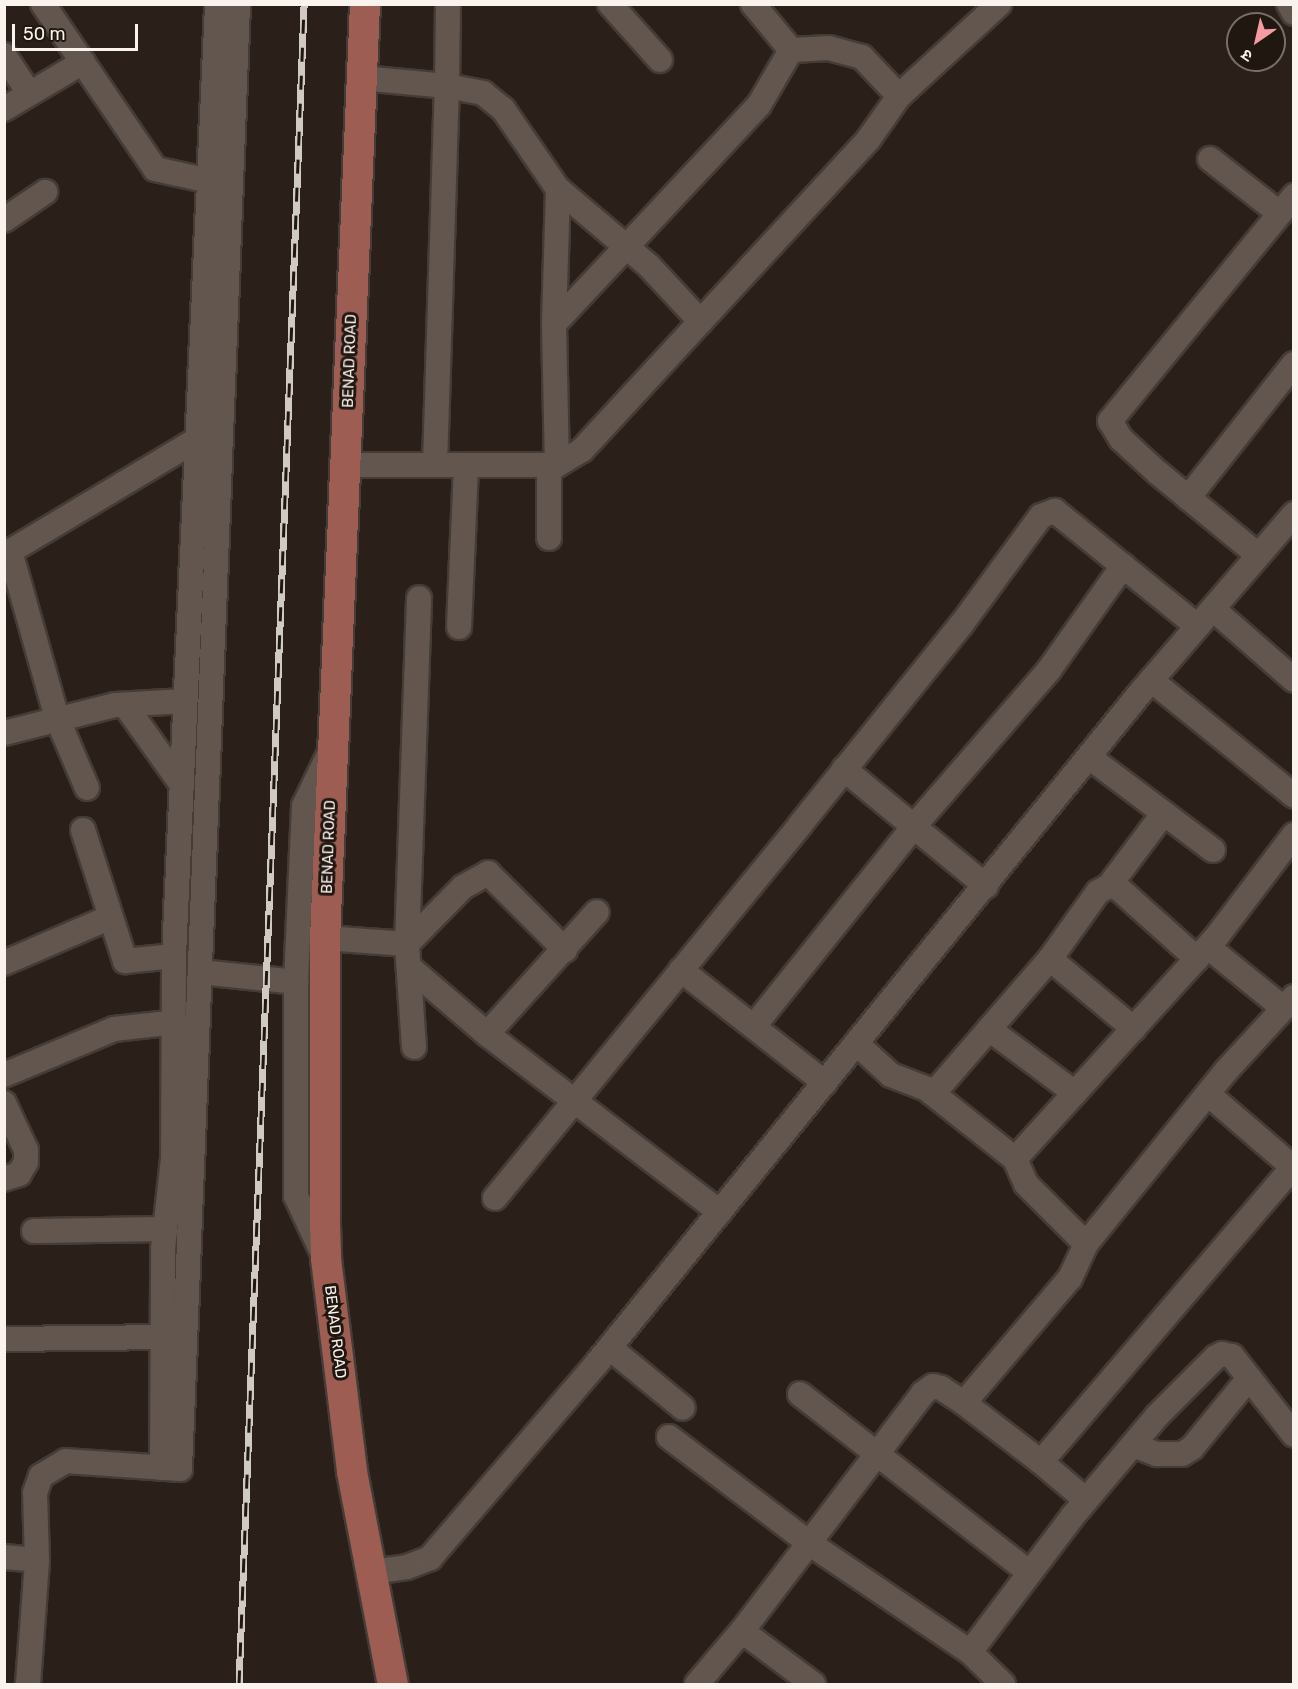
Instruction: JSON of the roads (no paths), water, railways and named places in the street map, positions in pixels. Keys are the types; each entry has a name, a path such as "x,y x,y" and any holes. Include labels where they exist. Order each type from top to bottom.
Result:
{"main road":[{"name":"BENAD ROAD","path":"365,4 325,938 326,1259 352,1472 393,1684"}],"street":[{"path":"43,4 155,170 210,181"},
{"path":"28,1684 37,1560 36,1493 41,1476 50,1468 66,1461 180,1469 200,972 210,439 210,181 217,4"},
{"path":"162,1468 165,1229 173,1158 176,1022 174,956 185,701 210,439 238,4"},
{"path":"435,465 448,4"},
{"path":"610,4 660,60"},
{"path":"753,4 791,50"},
{"path":"345,465 553,465 582,450 868,140 899,96 999,4"},
{"path":"1288,4 1293,13"},
{"path":"791,50 829,48 862,57 899,96"},
{"path":"554,324 759,105 791,50"},
{"path":"4,55 29,93"},
{"path":"4,109 83,62"},
{"path":"362,78 447,86 483,93 503,109 558,189 626,247 701,322"},
{"path":"1210,159 1286,205 1110,421 1121,439 1258,555"},
{"path":"549,538 553,465 558,189"},
{"path":"4,220 45,192"},
{"path":"1188,498 1293,364"},
{"path":"87,788 57,718 7,553 210,439"},
{"path":"459,627 466,465"},
{"path":"495,1198 577,1101 960,625 1041,516 1054,511 1197,627"},
{"path":"372,1572 407,1567 430,1558 610,1348 1151,680 1293,514"},
{"path":"754,1026 914,826 1049,670 1123,566"},
{"path":"414,1047 408,956 419,598"},
{"path":"1213,609 1290,671"},
{"path":"1151,680 1293,796"},
{"path":"4,733 57,718 125,705 185,701"},
{"path":"125,705 182,785"},
{"path":"326,1259 296,1196 296,982 304,806 334,745"},
{"path":"1089,757 1212,850"},
{"path":"844,769 986,886"},
{"path":"933,1094 1050,959 1098,892 1109,886 1164,813"},
{"path":"82,830 125,961 174,956"},
{"path":"1015,1159 1202,953 1293,835"},
{"path":"408,956 463,887 488,873 565,950"},
{"path":"964,1403 1070,1278 1086,1244 1209,1094 1288,1003 1202,953 1118,888 1109,886"},
{"path":"487,1034 597,912"},
{"path":"5,960 111,917"},
{"path":"325,938 408,956 487,1034 720,1212"},
{"path":"1050,959 1134,1029"},
{"path":"681,970 825,1083"},
{"path":"200,972 296,982"},
{"path":"4,1075 114,1029 176,1022"},
{"path":"989,1029 1075,1093"},
{"path":"856,1044 891,1075 933,1094 1015,1159 1026,1184 1086,1244"},
{"path":"1041,1462 1293,1166 1209,1094"},
{"path":"4,1103 26,1150 26,1162 19,1174 4,1179"},
{"path":"34,1231 165,1229"},
{"path":"4,1339 162,1337"},
{"path":"610,1348 683,1408"},
{"path":"970,1652 1086,1500 1133,1445 1222,1353 1232,1356 1293,1435"},
{"path":"1133,1445 1157,1454 1182,1454 1192,1448 1249,1378"},
{"path":"697,1684 742,1631 923,1393 933,1386 964,1403 1086,1500"},
{"path":"800,1394 1029,1572"},
{"path":"669,1437 809,1543 970,1652 1003,1684"},
{"path":"4,1557 37,1560"},
{"path":"742,1631 813,1684"}],"railway":[{"path":"239,1684 304,4"}]}
